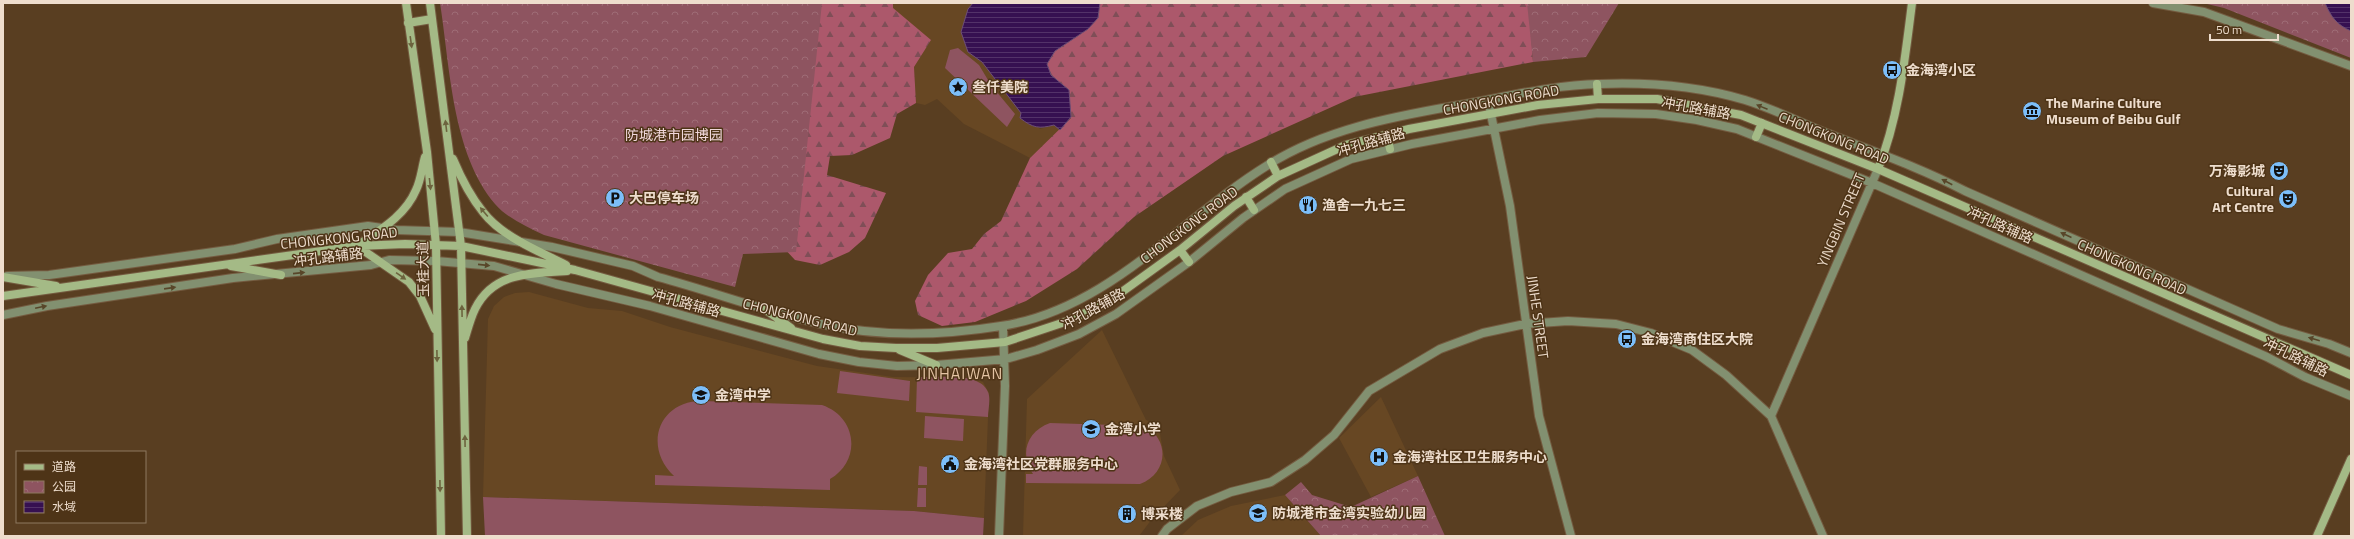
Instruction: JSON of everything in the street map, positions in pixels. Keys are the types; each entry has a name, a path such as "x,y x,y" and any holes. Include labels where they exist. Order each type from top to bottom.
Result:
{"main road":[{"name":"玉桂大道","path":"406,3 426,152 436,244 441,536"},
{"path":"430,3 461,246 467,536"},
{"name":"YINGBIN STREET","path":"1878,169 1884,154 1902,78 1912,3"},
{"path":"408,23 432,19"},
{"path":"1597,84 1598,98"},
{"name":"CHONGKONG ROAD","path":"3,296 357,246 436,244 461,246 575,270 796,332 860,346 937,348 1004,342 1068,321 1108,302 1180,250 1246,197 1278,176 1346,145 1387,135 1538,105 1598,98 1657,99 1741,114 1878,169 2351,376"},
{"path":"1756,137 1762,123"},
{"path":"1387,135 1390,149"},
{"path":"426,152 416,190 406,208 384,228 357,246 409,282 420,296 437,332"},
{"path":"449,152 466,188 484,214 499,228 575,270"},
{"path":"1271,162 1278,176"},
{"path":"1246,197 1254,210"},
{"path":"1180,250 1190,262"},
{"path":"224,265 281,275"},
{"path":"463,345 475,308 489,288 504,279 522,274 575,270"},
{"path":"3,276 64,287"},
{"path":"762,307 796,332"},
{"path":"896,348 936,365"},
{"path":"2317,536 2351,459"}],"street":[{"path":"2153,3 2204,12 2351,66"},
{"name":"冲孔路辅路","path":"3,276 49,274 234,249 277,239 360,227 384,228 459,232 523,242 633,266 658,277 826,325 860,330 936,332 1003,326 1031,319 1100,289 1171,238 1225,194 1271,162 1341,131 1406,115 1536,90 1597,84 1659,84 1702,90 1745,100 1884,154 1924,170 1965,191 2278,329 2330,344 2351,353"},
{"name":"JINHE STREET","path":"1488,100 1510,206 1525,324 1539,416 1571,536"},
{"name":"冲孔路辅路","path":"3,315 47,306 233,278 281,275 389,260 436,261 494,266 620,300 650,306 819,354 897,366 936,365 1006,359 1037,350 1078,334 1116,314 1190,262 1254,210 1285,189 1351,159 1390,149 1540,120 1598,114 1656,114 1697,120 1737,129 1872,183 2267,357 2305,376 2351,396"},
{"name":"YINGBIN STREET","path":"1771,416 1878,169"},
{"path":"1162,536 1167,529 1197,506 1231,492 1271,482 1305,460 1334,435 1370,391 1440,349 1483,333 1525,324 1568,321 1616,324 1651,333 1692,350 1726,375 1771,416 1823,536"},
{"path":"999,536 1006,359 1003,326"}],"shaded area":[{"name":"叁仟美院","path":"877,3 973,3 968,9 968,52 982,62 1021,113 1040,129 1054,125 1060,130 1030,158 964,124 937,99 925,105 916,103 914,67 930,40"},
{"name":"金湾中学","path":"529,292 588,308 622,311 670,327 817,366 893,377 971,378 983,382 989,393 984,518 914,511 483,497 488,319 494,306 504,297 515,293"},
{"name":"金湾小学","path":"1102,330 1146,420 1153,424 1160,434 1164,456 1180,490 1152,519 1139,536 1023,536 1027,399"},
{"name":"金海湾社区卫生服务中心","path":"1381,397 1418,476 1371,497 1339,438"},
{"name":"防城港市金湾实验幼儿园","path":"1285,495 1321,536 1181,536 1198,520 1231,506"}],"green space":[{"name":"防城港市园博园","path":"440,3 822,3 796,252 743,254 735,287 544,235 511,218 495,204 481,183 470,160 461,135 450,81"},
{"path":"814,3 893,3 893,8 931,40 914,67 916,103 897,114 890,138 852,155 830,156 827,175 886,193 865,238 849,252 820,265 795,260 782,246"},
{"path":"1100,3 1529,3 1533,62 1354,97 1223,156 1134,217 1077,269 1026,301 975,322 942,326 918,315 915,301 928,275 948,253 972,249 984,234 1001,221 1030,158 1071,118 1069,90 1051,75 1047,64 1055,51 1088,29 1098,18"},
{"path":"1527,3 1619,3 1586,57 1533,62"},
{"path":"2203,3 2351,3 2351,58 2224,8"},
{"path":"958,48 979,65 991,85 1015,114 1007,127 945,68 950,50"},
{"path":"840,371 910,381 909,401 837,393"},
{"path":"917,377 957,377 976,381 983,385 989,395 988,417 916,412"},
{"path":"702,401 822,405 834,411 843,419 848,429 851,439 851,450 847,461 840,471 830,479 830,490 655,485 655,475 674,476 664,464 659,452 658,440 660,428 666,417 675,409 687,403"},
{"path":"925,416 964,419 963,441 924,438"},
{"path":"1050,423 1145,426 1153,432 1159,440 1162,448 1160,465 1156,473 1140,484 1026,483 1026,474 1033,474 1027,459 1026,451 1028,444 1031,437 1036,432"},
{"path":"919,466 927,467 927,485 918,485"},
{"path":"1418,476 1445,536 1321,536 1285,495 1301,482 1312,495 1351,507"},
{"path":"918,488 926,488 926,507 917,507"},
{"path":"483,497 914,511 984,518 983,536 485,536"}],"water":[{"path":"973,3 1100,3 1098,18 1088,29 1055,51 1047,64 1051,75 1069,90 1071,117 1060,130 1054,125 1036,127 1020,118 1021,113 982,62 968,52 961,32 968,9"},
{"path":"2325,3 2351,3 2351,31 2335,20"}],"place":[{"name":"金海湾小区","path":"1892,70"},
{"name":"叁仟美院","path":"958,87"},
{"name":"The Marine Culture Museum of Beibu Gulf","path":"2032,111"},
{"name":"万海影城","path":"2279,171"},
{"name":"大巴停车场","path":"615,198"},
{"name":"Cultural Art Centre","path":"2288,199"},
{"name":"渔舍一九七三","path":"1308,205"},
{"name":"金海湾商住区大院","path":"1627,339"},
{"name":"金湾中学","path":"701,395"},
{"name":"金湾小学","path":"1091,429"},
{"name":"金海湾社区卫生服务中心","path":"1379,457"},
{"name":"金海湾社区党群服务中心","path":"950,464"},
{"name":"防城港市金湾实验幼儿园","path":"1258,513"},
{"name":"博采楼","path":"1127,514"}],"district":[{"name":"JINHAIWAN","path":"960,373"}]}
